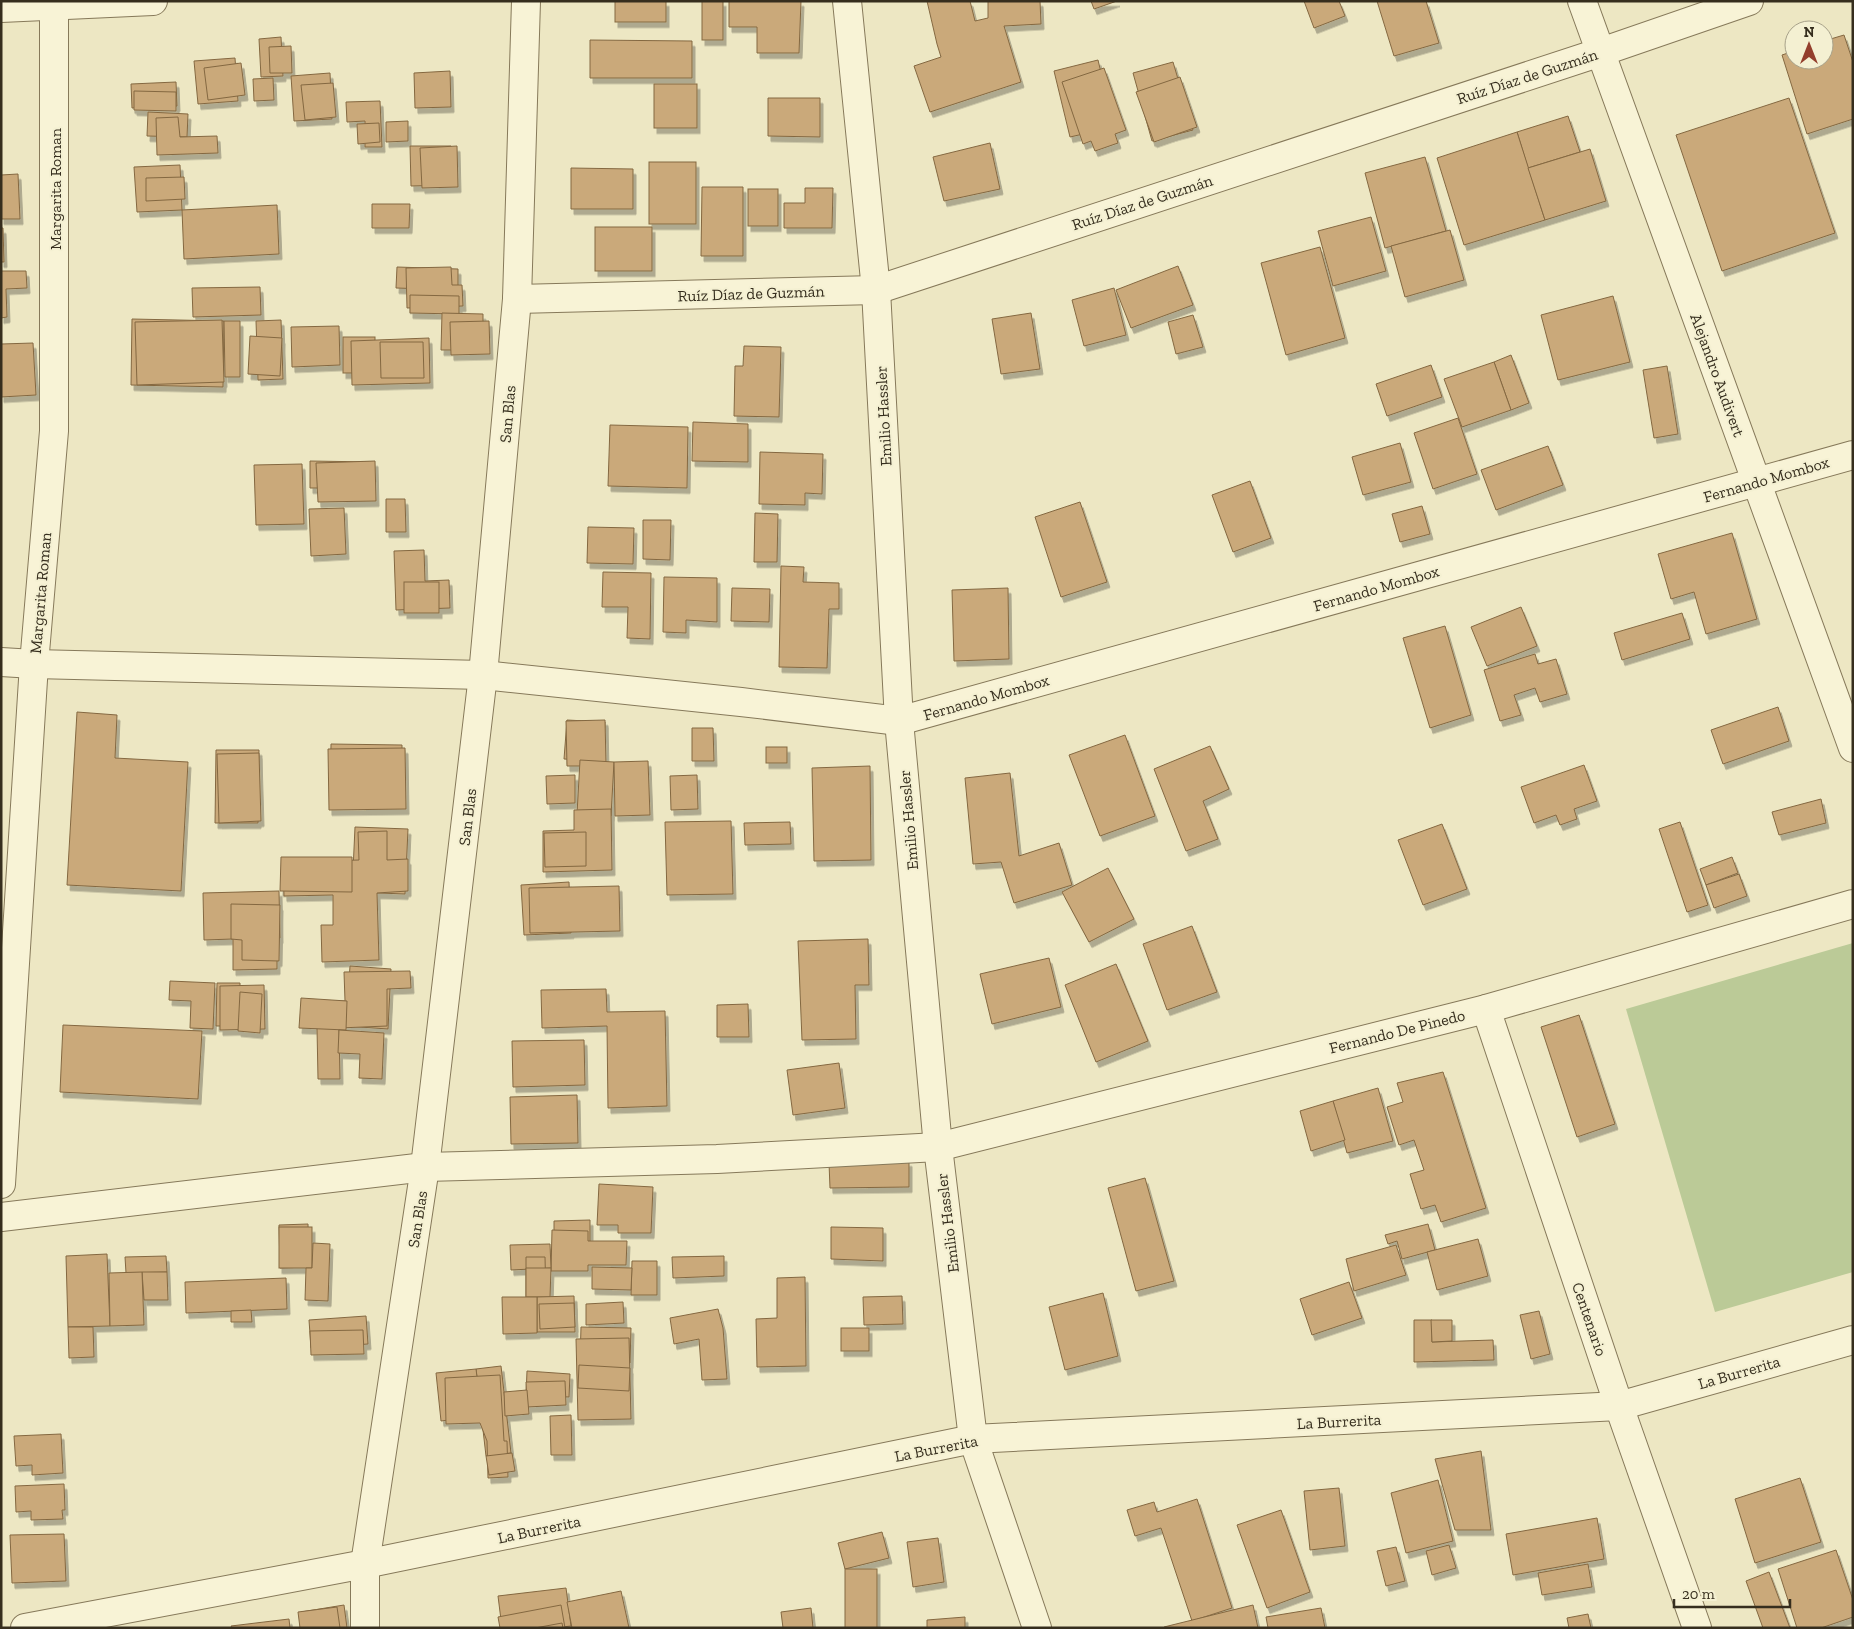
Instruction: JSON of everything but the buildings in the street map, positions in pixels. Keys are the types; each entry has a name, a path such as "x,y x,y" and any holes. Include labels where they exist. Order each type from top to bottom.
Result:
{"street":[{"path":"1,8 55,4 153,1"},
{"name":"San Blas","path":"365,1628 365,1564 425,1166 483,675 517,299 526,1"},
{"name":"Emilio Hassler","path":"847,1 876,290 899,721 938,1147 973,1439 1037,1628"},
{"name":"Alejandro Audivert","path":"1582,1 1853,748"},
{"name":"Ruíz Díaz de Guzmán","path":"517,299 876,290 1601,52 1749,1"},
{"name":"Margarita Roman","path":"1,1184 34,664 54,431 55,4"},
{"name":"Fernando Mombox","path":"899,721 1853,455"},
{"path":"1,662 483,675 741,702 899,721"},
{"name":"Fernando De Pinedo","path":"1,1217 425,1166 717,1160 938,1147 1486,1009 1853,904"},
{"name":"Centenario","path":"1486,1009 1619,1406 1697,1628"},
{"name":"La Burrerita","path":"25,1628 365,1564 973,1439 1619,1406 1853,1340"}],"green space":[{"path":"1853,943 1853,1272 1715,1312 1626,1009"}]}
